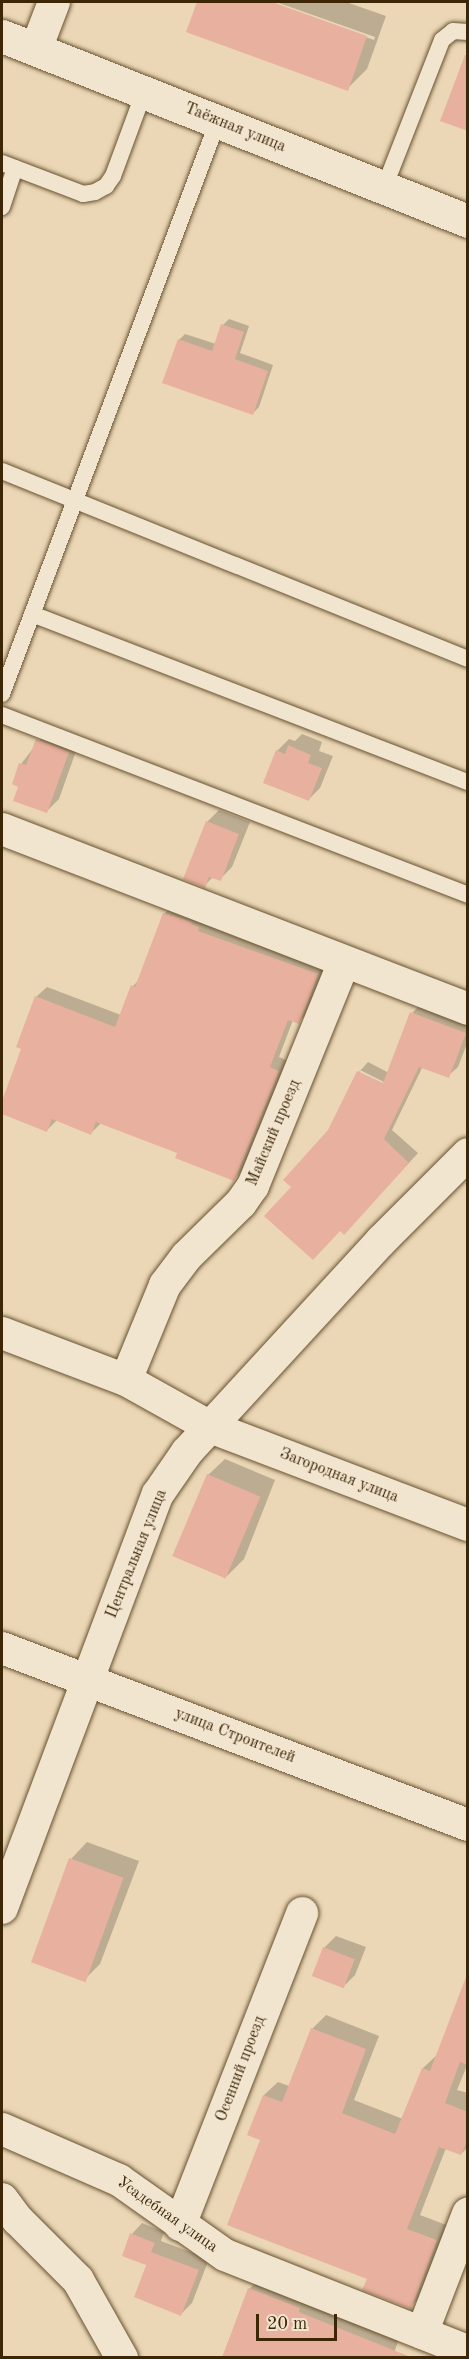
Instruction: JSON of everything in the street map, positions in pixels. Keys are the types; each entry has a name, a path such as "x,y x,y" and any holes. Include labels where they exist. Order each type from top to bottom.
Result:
{"street":[{"path":"36,50 54,2"},
{"name":"Таёжная улица","path":"2,36 468,221"},
{"path":"2,829 468,1009"},
{"name":"Майский проезд","path":"126,1380 165,1285 187,1256 241,1203 253,1186 344,962"},
{"name":"Центральная улица","path":"2,1908 158,1494 187,1452 381,1241 466,1158"},
{"name":"Загородная улица","path":"2,1333 126,1380 210,1427 468,1525"},
{"name":"улица Строителей","path":"2,1648 468,1826"},
{"name":"Осенний проезд","path":"180,2225 302,1913"},
{"name":"Усадебная улица","path":"2,2129 119,2180 225,2255 468,2351"},
{"path":"2,2199 18,2220 78,2280 122,2358"},
{"path":"422,2333 468,2214"}],"lane":[{"path":"384,188 441,40 453,31 468,32"},
{"path":"2,207 8,165 83,194 106,186 114,176 144,92"},
{"path":"2,694 218,121"},
{"path":"2,471 468,659"},
{"path":"32,614 468,782"},
{"path":"2,715 468,895"}],"building":[{"path":"197,2 272,2 367,36 348,91 186,32"},
{"path":"465,55 468,55 468,131 440,121"},
{"path":"221,324 244,332 235,359 268,371 253,415 162,383 178,339 212,351"},
{"path":"36,739 69,752 47,813 13,801 18,787 12,784 19,763 26,765"},
{"path":"288,745 311,755 308,763 322,768 309,801 263,783 276,750 285,754"},
{"path":"206,821 239,834 221,881 209,877 205,888 183,879"},
{"path":"163,913 192,922 191,924 199,927 198,931 318,974 299,1024 288,1020 270,1067 279,1071 234,1181 175,1158 177,1153 96,1122 91,1135 52,1119 47,1132 2,1114 2,1101 21,1049 16,1047 35,996 115,1027 131,985 135,987"},
{"path":"410,1012 466,1033 449,1078 419,1067 384,1139 409,1163 344,1235 340,1231 313,1260 264,1216 291,1187 283,1180 328,1130 357,1071 383,1083"},
{"path":"207,1474 260,1497 226,1579 172,1556"},
{"path":"69,1858 124,1878 86,1982 31,1962"},
{"path":"323,1947 355,1959 344,1988 312,1976"},
{"path":"466,1977 468,2065 460,2062 445,2103 468,2112 468,2139 461,2155 439,2147 407,2229 437,2240 411,2309 362,2290 367,2279 227,2225 260,2140 247,2135 263,2095 282,2102 311,2028 366,2049 342,2113 395,2134 422,2068 430,2071"},
{"path":"130,2233 155,2243 151,2252 199,2270 181,2316 134,2297 150,2255 146,2265 122,2256"},
{"path":"248,2288 300,2308 299,2312 413,2358 222,2358"}]}
